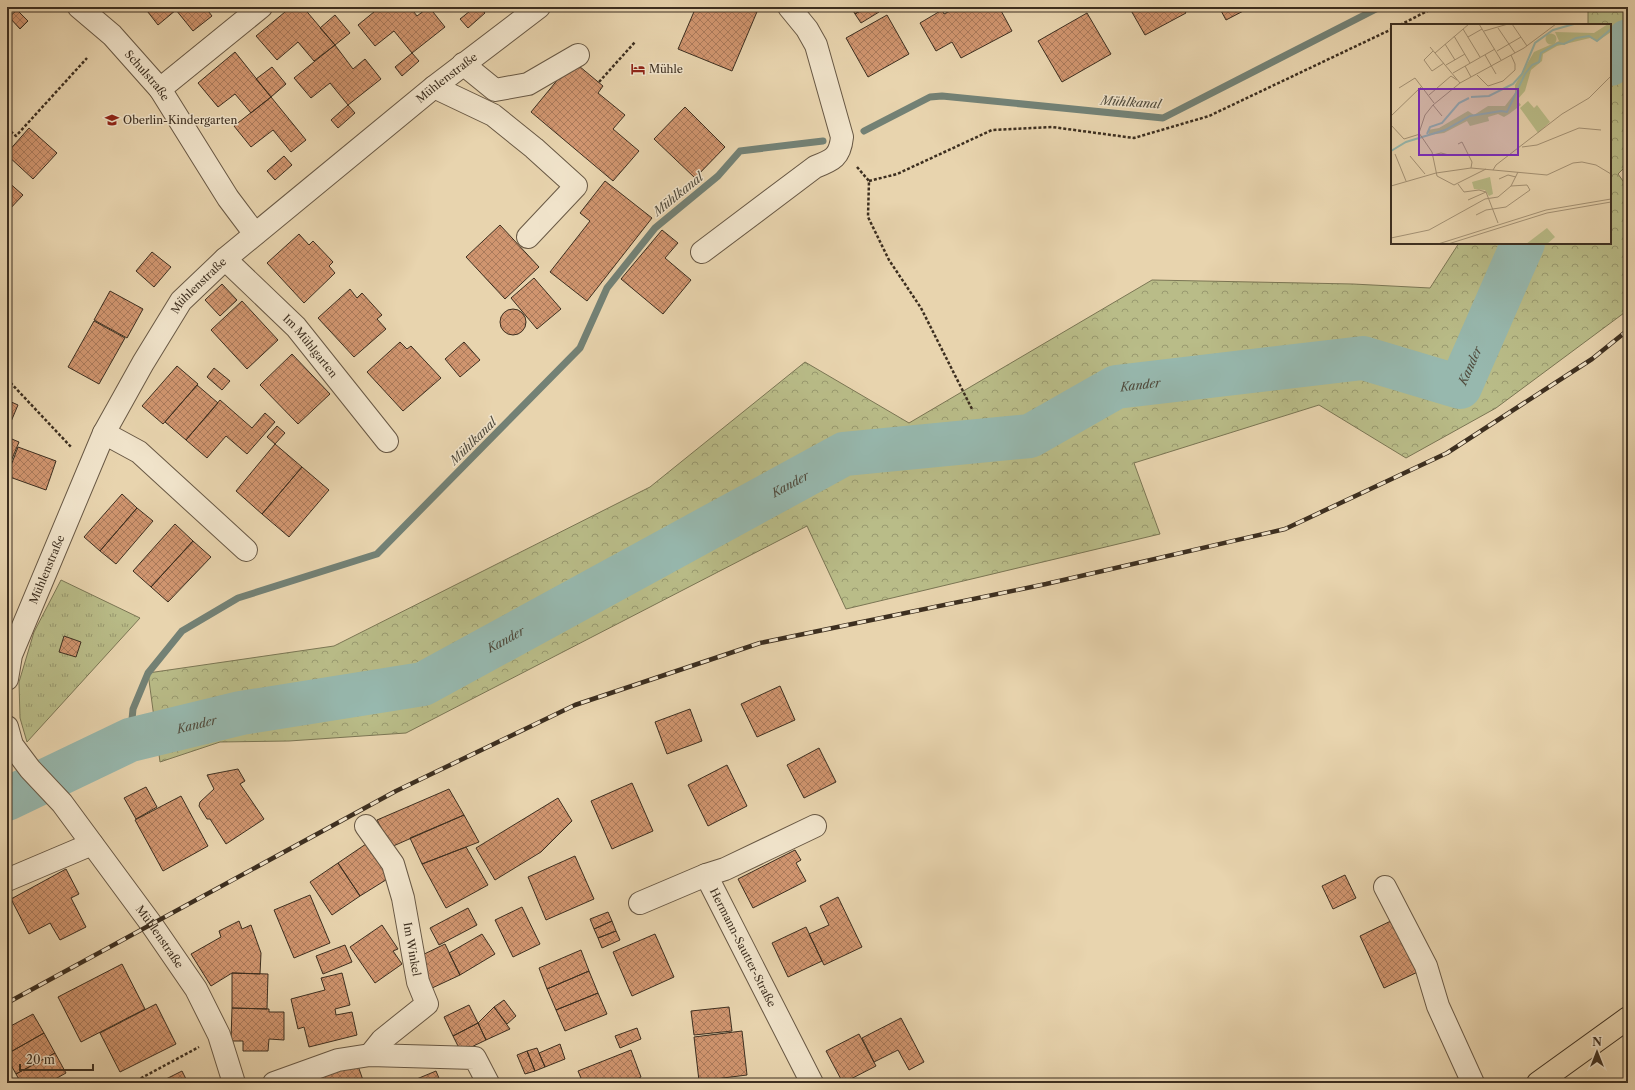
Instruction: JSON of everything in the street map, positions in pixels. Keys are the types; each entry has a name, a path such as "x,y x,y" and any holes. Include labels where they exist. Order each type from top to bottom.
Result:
{"main road":[{"path":"1538,1083 1628,1018"}],"street":[{"name":"Schulstraße","path":"79,7 112,35 160,90 228,198 255,234"},
{"path":"160,90 261,7"},
{"name":"Mühlenstraße","path":"7,679 11,655 104,433 143,363 181,301 225,259 434,87 539,7"},
{"path":"702,252 816,167 833,160 841,148 842,137 816,45 807,29 789,7"},
{"path":"463,64 495,90 528,84 578,55"},
{"path":"434,87 493,116 534,148 576,186 528,237"},
{"name":"Im Mühlgarten","path":"225,259 296,327 387,441"},
{"path":"104,433 139,452 246,550"},
{"name":"Mühlenstraße","path":"9,740 30,769 62,803 152,925 196,989 219,1036 234,1083"},
{"name":"Im Winkel","path":"366,826 393,864 403,898 418,982 427,1004 382,1040 370,1055"},
{"path":"706,875 725,869 815,826"},
{"path":"7,880 92,844"},
{"name":"Hermann-Sautter-Straße","path":"640,903 706,875 812,1083"},
{"path":"1385,887 1426,966 1438,1006 1473,1083"},
{"path":"274,1083 338,1060 370,1055 475,1058 488,1083"}],"path":[{"path":"1402,24 1435,7"},
{"path":"869,181 897,174 992,130 1052,127 1134,138 1209,116 1391,29"},
{"path":"599,82 635,42"},
{"path":"7,128 16,136 87,58"},
{"path":"841,148 869,181 868,217 889,260 921,308 972,409"},
{"path":"7,379 89,466"},
{"path":"132,1083 219,1036"}],"green space":[{"path":"1588,7 1628,7 1628,164 1618,174 1628,188 1628,310 1496,408 1406,458 1319,405 1134,463 1160,534 846,609 807,526 406,733 289,741 220,742 160,762 148,673 334,646 650,487 805,362 909,423 1152,280 1353,284 1430,288 1458,244 1611,244 1611,24 1588,24"},
{"path":"61,580 140,618 27,742 20,718 19,682 34,632"}],"building":[{"path":"144,7 205,7 212,16 193,31 176,10 158,25"},
{"path":"291,7 303,7 335,45 314,61 298,42 277,60 256,36"},
{"path":"380,7 410,7 417,16 429,7 445,27 412,53 394,31 375,46 358,25"},
{"path":"475,7 480,7 485,13 468,28 460,19"},
{"path":"696,7 759,7 732,71 678,49"},
{"path":"851,7 867,7 855,14"},
{"path":"867,7 876,7 879,12 861,23 855,14"},
{"path":"958,7 999,7 1012,31 961,58 952,42 936,51 920,23 942,10 944,14"},
{"path":"1129,7 1182,7 1186,13 1145,35"},
{"path":"1219,7 1251,7 1226,20"},
{"path":"17,10 28,21 20,29 9,17"},
{"path":"1087,13 1111,54 1062,82 1038,41"},
{"path":"335,15 350,33 335,45 320,28"},
{"path":"887,15 909,54 868,77 846,38"},
{"path":"335,45 353,69 365,59 381,79 348,105 330,83 311,98 294,78"},
{"path":"235,52 271,97 251,113 235,94 218,107 198,83"},
{"path":"412,53 419,61 402,76 395,67"},
{"path":"573,61 603,86 598,93 625,115 613,129 639,151 613,181 531,112"},
{"path":"272,67 286,84 271,97 256,79"},
{"path":"271,97 306,140 291,152 273,130 251,147 234,126"},
{"path":"348,105 355,113 338,128 331,120"},
{"path":"685,107 725,147 695,178 654,139"},
{"path":"29,128 57,153 33,179 7,155 7,153"},
{"path":"284,156 292,165 275,180 267,171"},
{"path":"7,181 23,195 7,212"},
{"path":"605,181 652,218 587,301 550,272 590,221 580,213"},
{"path":"500,225 539,267 505,299 466,257"},
{"path":"662,230 678,243 665,258 691,280 663,314 621,279"},
{"path":"299,234 309,245 313,241 333,262 329,266 335,273 304,303 267,263"},
{"path":"152,252 171,267 154,287 136,271"},
{"path":"534,278 561,309 537,329 511,298"},
{"path":"222,284 237,300 220,316 205,300"},
{"path":"350,289 357,298 362,293 382,315 377,319 386,329 354,357 318,318"},
{"path":"110,291 143,309 127,338 94,320"},
{"path":"242,301 278,340 247,369 211,330"},
{"path":"513,309 522,313 526,322 522,331 513,335 504,331 500,322 504,313"},
{"path":"94,321 125,338 99,384 68,367"},
{"path":"400,342 407,349 411,346 441,378 403,411 367,372"},
{"path":"464,342 480,360 460,377 445,359"},
{"path":"292,354 330,394 298,424 260,385"},
{"path":"177,366 198,384 163,424 142,406"},
{"path":"214,368 230,381 222,390 207,377"},
{"path":"197,385 218,403 186,440 165,422"},
{"path":"7,400 18,405 7,431"},
{"path":"220,400 252,428 265,413 275,422 247,454 226,436 207,458 186,440"},
{"path":"277,426 285,433 275,444 267,437"},
{"path":"7,437 19,442 7,471"},
{"path":"275,444 302,467 262,514 236,491"},
{"path":"18,447 56,461 46,490 7,476"},
{"path":"302,467 329,490 289,537 262,514"},
{"path":"122,494 137,508 100,551 84,537"},
{"path":"137,508 153,521 116,564 100,551"},
{"path":"175,524 193,541 151,587 133,571"},
{"path":"193,541 211,557 168,602 151,587"},
{"path":"64,636 81,642 76,657 59,652"},
{"path":"780,686 795,720 757,737 741,704"},
{"path":"690,709 702,741 667,754 655,722"},
{"path":"819,748 836,782 804,798 787,765"},
{"path":"727,765 747,806 708,826 688,785"},
{"path":"238,769 245,781 240,784 264,819 226,844 210,819 207,819 199,806 200,802 214,789 207,775"},
{"path":"632,783 653,831 612,849 591,801"},
{"path":"146,787 157,807 136,819 124,798"},
{"path":"449,789 464,815 391,847 377,820"},
{"path":"181,796 208,846 163,871 135,820"},
{"path":"558,798 572,821 541,852 495,880 476,848"},
{"path":"464,815 479,842 422,864 410,838"},
{"path":"366,844 389,878 360,896 338,863"},
{"path":"466,847 488,885 446,908 422,864"},
{"path":"795,850 801,860 796,863 806,881 753,908 738,879"},
{"path":"575,856 594,899 546,920 528,877"},
{"path":"338,863 360,896 332,915 310,882"},
{"path":"66,869 79,894 71,898 86,927 60,940 50,923 29,934 11,899"},
{"path":"1345,875 1356,898 1333,909 1322,886"},
{"path":"310,895 330,943 294,958 274,910"},
{"path":"838,897 862,947 824,965 809,934 829,925 820,906"},
{"path":"522,907 540,944 513,957 495,920"},
{"path":"468,908 477,925 439,945 430,928"},
{"path":"608,912 612,921 594,929 590,919"},
{"path":"1399,917 1424,969 1384,988 1360,936"},
{"path":"239,921 242,929 251,925 261,953 260,974 232,973 211,986 191,954 221,937 219,931"},
{"path":"612,921 616,931 598,938 594,929"},
{"path":"382,925 398,949 393,951 402,964 375,983 350,947"},
{"path":"806,927 822,961 788,977 772,943"},
{"path":"616,931 620,940 602,948 598,938"},
{"path":"482,934 495,954 460,975 449,953"},
{"path":"655,934 674,977 632,996 613,952"},
{"path":"445,944 460,975 430,989 416,958"},
{"path":"345,945 352,962 323,974 316,956"},
{"path":"581,950 589,971 547,989 539,968"},
{"path":"122,964 145,1009 81,1042 58,997"},
{"path":"589,971 598,993 556,1010 547,989"},
{"path":"232,973 268,974 267,1009 232,1008"},
{"path":"342,973 350,1005 335,1009 336,1015 352,1012 357,1035 309,1047 304,1027 298,1029 291,999 325,990 321,978"},
{"path":"598,993 607,1014 565,1031 556,1010"},
{"path":"504,1000 516,1016 507,1024 494,1007"},
{"path":"156,1004 176,1044 120,1072 100,1033"},
{"path":"469,1005 478,1023 453,1036 444,1017"},
{"path":"494,1007 510,1029 486,1040 478,1023"},
{"path":"729,1007 732,1031 694,1035 691,1011"},
{"path":"232,1008 269,1009 269,1012 284,1012 284,1040 269,1039 268,1051 243,1051 243,1041 231,1041"},
{"path":"33,1014 44,1033 7,1054 7,1028"},
{"path":"901,1018 924,1062 909,1070 898,1050 874,1062 862,1038"},
{"path":"478,1023 486,1040 461,1052 453,1036"},
{"path":"637,1028 641,1039 620,1048 615,1036"},
{"path":"742,1031 747,1075 699,1081 694,1037"},
{"path":"44,1033 55,1053 16,1074 7,1058 7,1054"},
{"path":"859,1034 876,1066 843,1083 826,1051"},
{"path":"560,1044 565,1059 545,1067 539,1053"},
{"path":"537,1048 545,1067 535,1071 527,1051"},
{"path":"631,1050 641,1077 637,1079 639,1083 583,1083 578,1071"},
{"path":"527,1051 535,1071 525,1074 517,1055"},
{"path":"55,1053 66,1073 48,1083 21,1083 16,1074"},
{"path":"357,1063 364,1083 312,1083 311,1080"},
{"path":"182,1071 188,1083 158,1083"},
{"path":"436,1071 441,1083 407,1083"}],"waterway":[{"name":"Mühlkanal","path":"864,131 930,97 942,96 1163,118 1380,7"},
{"name":"Kander","path":"1611,63 1628,41"},
{"name":"Mühlkanal","path":"130,740 133,709 148,673 182,631 238,598 377,554 580,348 607,288 655,228 718,176 740,151 823,141"},
{"name":"Kander","path":"7,799 130,740 241,713 423,684 844,454 1030,436 1116,387 1363,358 1460,387 1523,244"}],"railway":[{"path":"7,1003 396,791 575,705 760,643 1046,584 1285,529 1447,453 1592,359 1628,330"}],"place":[{"name":"Mühle","path":"638,69"},
{"name":"Oberlin-Kindergarten","path":"112,120"}]}
